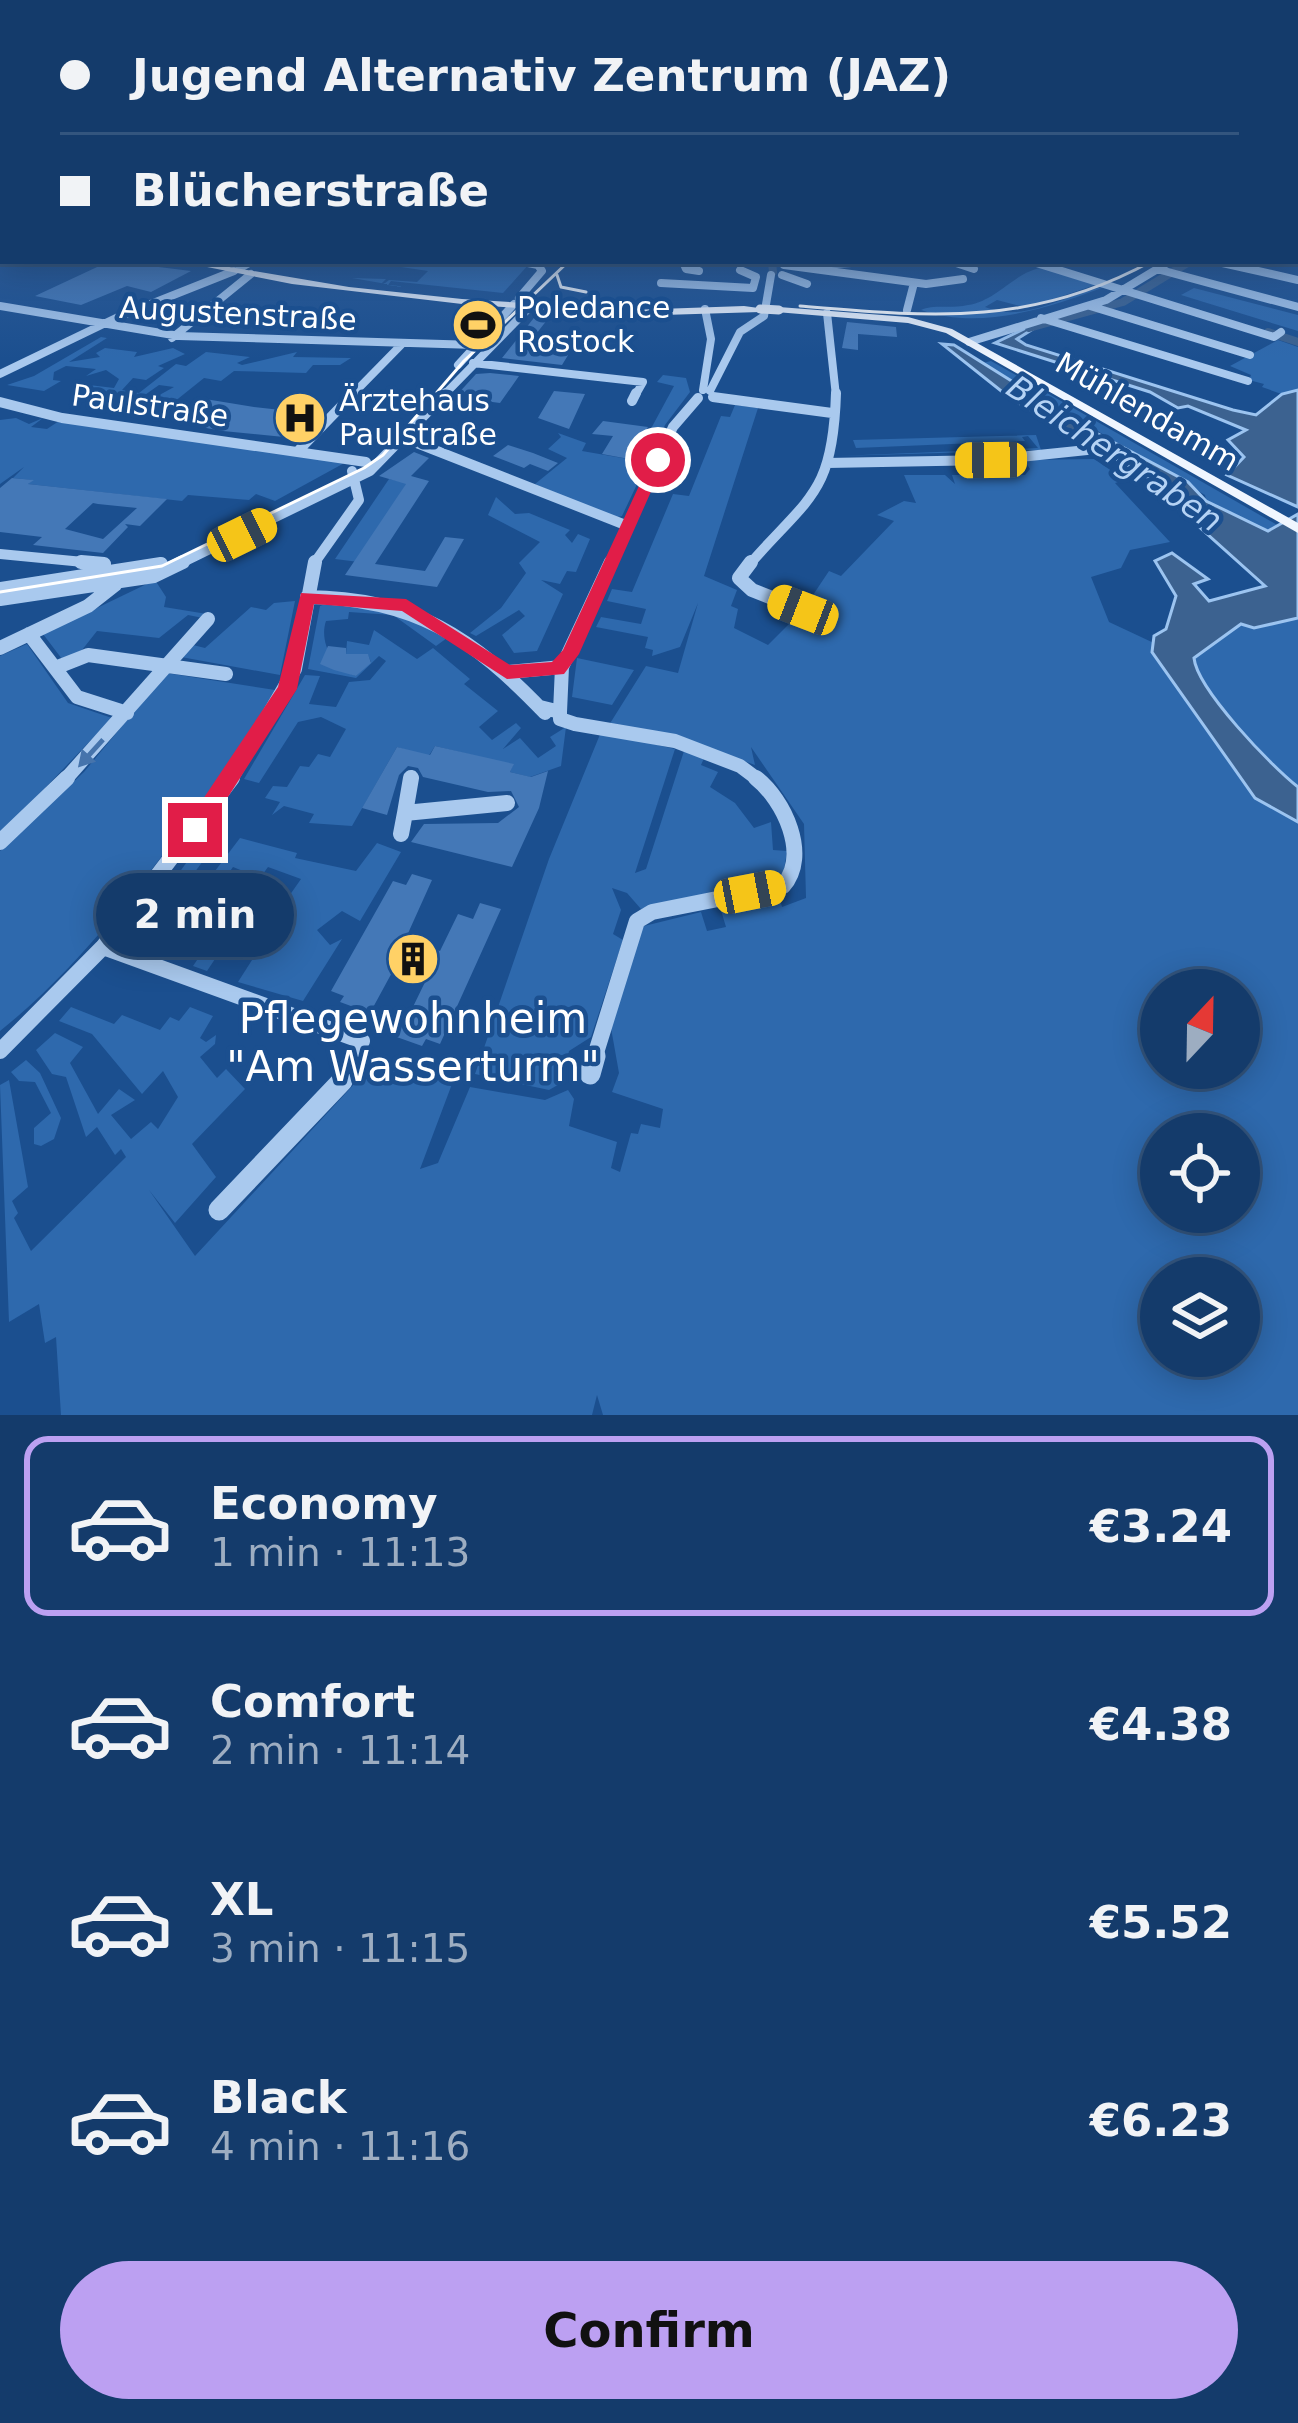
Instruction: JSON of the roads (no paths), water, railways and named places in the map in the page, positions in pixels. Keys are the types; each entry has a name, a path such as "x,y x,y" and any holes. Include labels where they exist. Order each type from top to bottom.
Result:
{"main road":[{"path":"200,264 531,306 665,314 703,309"},
{"path":"214,264 251,274 512,302 703,309"},
{"name":"Mühlendamm","path":"703,309 923,322 969,342 1298,530"}],"street":[{"path":"0,374 94,328 248,264"},
{"path":"471,360 476,345 542,271 540,264"},
{"path":"684,264 699,272"},
{"path":"818,264 914,283 968,274 982,264"},
{"path":"837,268 868,264"},
{"path":"894,264 914,283"},
{"path":"954,264 968,274"},
{"path":"1041,264 1277,335"},
{"path":"1227,264 1298,280"},
{"path":"743,265 771,275"},
{"path":"730,281 743,265"},
{"path":"661,283 753,288 756,277 743,265"},
{"path":"969,342 1138,291 1166,266 1186,278 1298,307"},
{"path":"564,720 563,671 673,427 706,394 740,332 764,316 771,275 783,267 807,284"},
{"path":"172,338 251,274"},
{"path":"908,310 914,283"},
{"name":"Augustenstraße","path":"0,306 94,328 172,338 287,346 476,345"},
{"path":"0,599 117,584 154,571 353,475 404,435 471,360 531,306"},
{"path":"1094,307 1250,355"},
{"path":"703,309 711,339 706,394"},
{"path":"803,610 752,590 740,578 817,495 832,413 835,345 826,313"},
{"path":"1048,320 1248,381"},
{"path":"299,451 401,345"},
{"path":"471,360 643,382 632,401"},
{"path":"706,394 832,413"},
{"name":"Paulstraße","path":"0,402 62,418 367,462"},
{"path":"404,435 628,526"},
{"path":"353,475 404,435"},
{"path":"826,463 991,460 1088,450"},
{"path":"0,1051 103,947 221,794 276,710 295,669 313,597 314,565 357,505 353,475"},
{"path":"0,554 104,564"},
{"path":"0,589 154,571"},
{"path":"0,648 88,606 117,584"},
{"path":"313,597 423,612 507,672 540,707 564,720 694,748 756,776 791,820 795,865 782,886 652,912 637,921 590,1074"},
{"path":"0,842 43,805 208,619"},
{"path":"29,634 85,703 127,713"},
{"path":"55,668 88,655 226,674"},
{"path":"507,672 563,671"},
{"path":"401,834 411,777"},
{"path":"405,813 507,803"},
{"path":"103,947 362,1041 341,1081 219,1210"}],"water":[{"path":"1028,327 1033,329 1017,339 1026,345 1233,410 1256,415 1282,394 1298,390 1298,507 1227,475 1244,457 1228,440 1246,430 1188,406 1178,408 1150,392 995,343"},
{"name":"Bleichergraben","path":"942,344 954,345 1085,427 1188,482 1206,501 1268,531 1298,514 1298,618 1254,628 1241,624 1194,658 1221,707 1298,787 1298,822 1255,798 1152,652 1154,636 1166,629 1176,596 1155,561 1172,553 1208,579 1194,584 1209,601 1265,586 1177,507 1182,497 1010,398"}],"waterway":[{"path":"772,264 773,272"},
{"path":"1029,328 1123,302 1185,264"},
{"path":"1268,332 1298,342"}],"tram line":[{"path":"0,592 162,566 364,468 383,455 464,361 566,264"},
{"path":"800,306 938,314 1023,307 1108,282 1146,264"},
{"path":"557,275 561,287 586,292"}],"place":[{"name":"Poledance Rostock","path":"478,325"},
{"name":"Ärztehaus Paulstraße","path":"300,418"},
{"name":"Pflegewohnheim \"Am Wasserturm\"","path":"413,959"}]}
